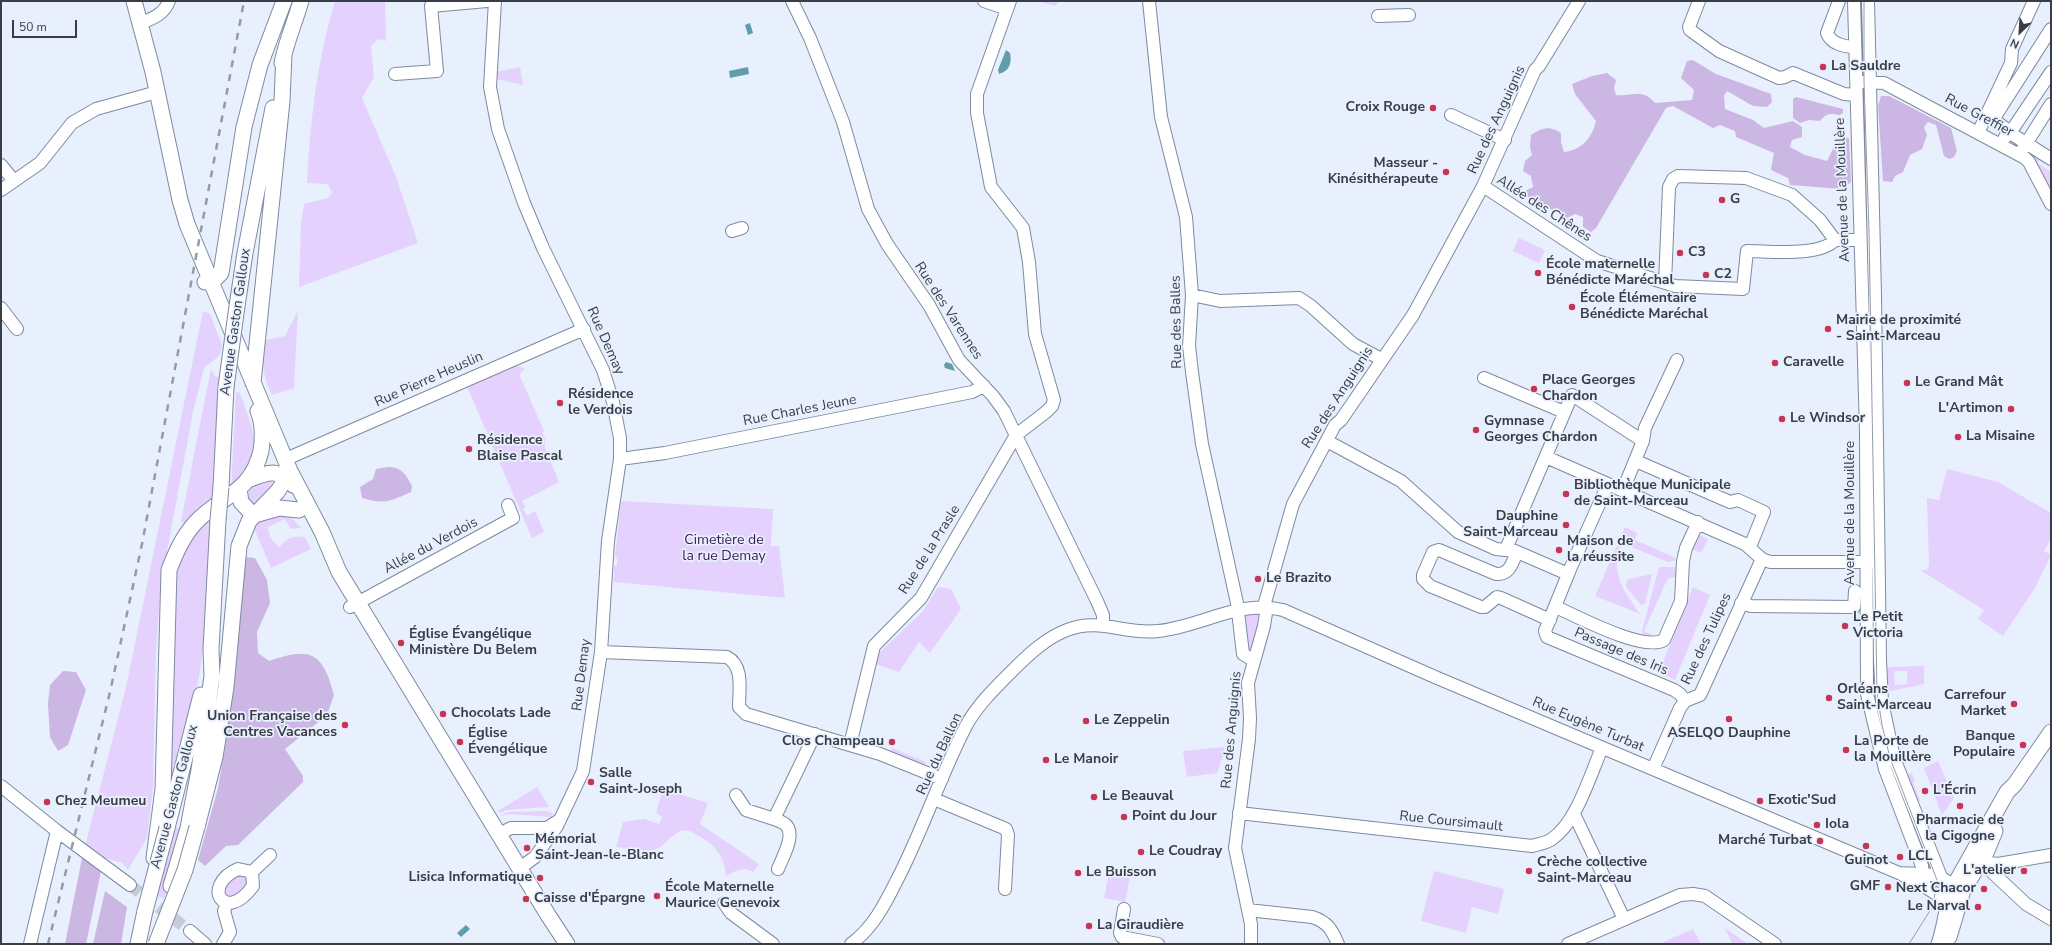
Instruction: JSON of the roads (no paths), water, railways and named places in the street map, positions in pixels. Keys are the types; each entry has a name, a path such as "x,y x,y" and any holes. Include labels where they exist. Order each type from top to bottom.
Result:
{"main road":[{"path":"134,1 139,24 142,56 154,93 181,225 208,281 252,380 300,510 339,572"},
{"path":"208,281 221,273 244,127 260,66 284,1"},
{"path":"252,380 282,101 284,38 294,1"},
{"name":"Avenue Gaston Galloux","path":"152,944 192,828 212,676 211,649 226,387 245,253 284,51 291,35 301,1"},
{"path":"208,281 261,420 286,473 317,532 326,543 354,604 500,834 567,944"},
{"path":"250,479 262,446 261,420"},
{"path":"145,911 154,863 163,789 169,570 180,543 197,521 250,479 268,472 286,473"},
{"path":"156,944 182,876 192,828 215,757 226,687 239,546 245,527 278,491 286,473"},
{"path":"239,489 242,502 254,516"},
{"path":"254,516 275,508 300,510"},
{"name":"Avenue Gaston Galloux","path":"138,944 211,649"},
{"path":"1939,944 1954,895 1994,812 2051,732"},
{"path":"1954,895 1963,890 1981,862 2015,784"},
{"path":"1947,944 1956,916 1954,895"}],"street":[{"path":"139,24 159,15 166,8 169,1"},
{"path":"395,74 437,71 431,6 488,1"},
{"name":"Rue Demay","path":"495,1 490,87 498,129 524,203 543,248 603,370 613,402 620,438 620,459 608,541 601,652 583,771 546,843 533,859 520,868"},
{"name":"Rue des Varennes","path":"792,1 810,38 843,122 868,210 898,261 929,305 959,360 997,401 1016,435 1104,615 1103,624"},
{"path":"984,1 1009,5 977,94 977,113 991,187 1023,228 1029,262 1035,334 1054,400 1052,406 1046,412 1016,435"},
{"name":"Rue des Balles","path":"1149,1 1162,119 1186,217 1192,295 1189,346 1200,429 1238,609 1243,654 1253,660"},
{"name":"Rue des Anguignis","path":"1251,944 1248,910 1235,848 1249,732 1248,688 1253,660 1264,626 1266,613 1264,606 1293,504 1327,440 1413,315 1483,186 1505,140 1510,121 1517,113 1535,70 1539,66 1579,1"},
{"path":"1699,1 1689,27 1690,30 1719,51 1779,78 1793,73 1844,94 1856,95"},
{"path":"1839,1 1827,33 1831,40 1843,46 1855,47"},
{"name":"Avenue de la Mouillère","path":"1854,1 1866,434 1882,702 1894,758 1941,877"},
{"name":"Avenue de la Mouillère","path":"1868,1 1875,295 1872,554 1867,685 1869,704 1885,769 1922,866 1924,880"},
{"path":"1978,133 2011,63 2012,49 2034,1"},
{"path":"1378,16 1409,15"},
{"path":"2051,29 1994,120 2005,128 2009,134 2051,159"},
{"path":"2001,145 2051,72"},
{"path":"1856,82 1869,82"},
{"name":"Rue Greffier","path":"1869,82 1884,83 2019,155 2029,162 2051,204"},
{"path":"1,190 40,163 72,123 96,109 154,93"},
{"path":"2019,155 2051,104"},
{"path":"1451,115 1505,140"},
{"path":"1,165 14,181"},
{"path":"1665,283 1669,188 1673,179 1678,176 1746,178 1792,195 1820,220 1835,240"},
{"name":"Allée des Chênes","path":"1483,186 1597,261 1675,286 1743,289 1747,251 1808,251 1831,244 1835,240 1860,240"},
{"path":"1192,295 1220,301 1299,298 1311,306 1353,344 1381,360"},
{"path":"1,308 17,329"},
{"name":"Rue Pierre Heuslin","path":"286,473 584,330"},
{"path":"1623,490 1636,461 1643,441 1645,428 1677,360"},
{"path":"1484,378 1564,412"},
{"name":"Rue Charles Jeune","path":"620,459 673,451 964,394 984,386"},
{"path":"1608,484 1568,574 1550,620 1501,598 1494,599 1485,607 1481,607 1430,586 1423,579 1425,569 1435,550 1439,550 1496,574 1502,575 1509,569 1511,551 1546,458 1572,395 1643,441"},
{"name":"Rue de la Prasle","path":"850,745 874,646 921,598 1016,435"},
{"path":"1327,440 1401,482 1458,532 1496,549 1511,551 1568,574"},
{"path":"1546,458 1698,522 1750,547 1762,559 1770,562 1829,561 1857,553 1872,554"},
{"path":"1636,461 1730,502 1738,500 1764,512 1750,547"},
{"name":"Allée du Verdois","path":"354,604 513,518 508,505"},
{"path":"1556,607 1635,641 1659,643 1664,640 1681,601 1683,561 1686,548 1698,522"},
{"name":"Rue des Tulipes","path":"1653,769 1680,708 1685,701 1700,695 1762,559"},
{"path":"1741,603 1751,606 1854,607 1855,591"},
{"name":"Rue du Ballon","path":"851,944 869,928 910,855 967,724 994,689 1031,652 1050,638 1068,629 1103,624 1134,632 1164,631 1238,609 1264,606"},
{"name":"Rue Eugène Turbat","path":"1264,606 1283,610 1602,748 1899,873 1924,880 1954,895"},
{"name":"Passage des Iris","path":"1550,620 1546,631 1547,637 1674,690 1680,694 1685,701"},
{"path":"601,652 727,657 733,660 737,666 739,707 742,711 880,754 942,780"},
{"path":"1869,704 1882,702"},
{"path":"774,818 815,734"},
{"name":"Rue Coursimault","path":"1239,812 1532,846 1551,840 1565,829 1574,814 1602,748"},
{"path":"1,786 57,831 130,885"},
{"path":"736,795 746,810 774,818 785,824 789,829 790,837 778,869"},
{"path":"934,799 1006,829 1008,835 1005,889"},
{"path":"1574,814 1624,919"},
{"path":"500,834 511,828 543,829 558,821"},
{"path":"543,829 546,837 546,843"},
{"path":"30,944 57,831"},
{"path":"1979,843 1977,856 1981,862 2026,904 2051,919"},
{"path":"252,872 270,855"},
{"path":"1981,862 1998,864 2051,855"},
{"path":"238,869 252,872 253,886 248,892 235,902 227,904 221,901 218,892 223,878 238,869"},
{"name":"Rue Eugène Turbat","path":"1924,880 1941,877 1954,895"},
{"path":"1568,944 1680,895 1693,894 1705,896 1775,944"},
{"path":"724,903 731,913 773,944"},
{"path":"223,944 230,932 224,911 227,904"},
{"path":"1124,909 1120,933 1122,937 1158,944"},
{"path":"1248,910 1312,917 1323,920 1329,925 1338,944"},
{"path":"190,931 205,944"}],"water":[{"path":"750,23 753,33 748,35 745,25"},
{"path":"1006,50 1010,53 1011,60 1006,71 999,74 998,70"},
{"path":"748,67 749,74 730,78 729,71"},
{"path":"946,362 952,364 955,371 945,368 944,365"},
{"path":"466,925 470,929 461,937 457,933"}],"tunnel":[{"path":"130,885 190,931"}],"tram line":[{"path":"1864,1 1864,82 1869,232 1877,693 1882,725 1890,758 1937,880 1933,906 1909,944"}],"railway":[{"path":"48,944 110,692 142,544 244,1"}],"place":[{"name":"La Sauldre","path":"1823,67"},
{"name":"Croix Rouge","path":"1433,108"},
{"name":"Masseur - Kinésithérapeute","path":"1446,172"},
{"name":"G","path":"1722,200"},
{"name":"C3","path":"1680,253"},
{"name":"École maternelle Bénédicte Maréchal","path":"1538,273"},
{"name":"C2","path":"1706,275"},
{"name":"École Élémentaire Bénédicte Maréchal","path":"1572,307"},
{"name":"Mairie de proximité - Saint-Marceau","path":"1828,329"},
{"name":"Caravelle","path":"1775,363"},
{"name":"Le Grand Mât","path":"1907,383"},
{"name":"Place Georges Chardon","path":"1534,389"},
{"name":"Résidence le Verdois","path":"560,403"},
{"name":"L'Artimon","path":"2011,409"},
{"name":"Le Windsor","path":"1782,419"},
{"name":"Gymnase Georges Chardon","path":"1476,430"},
{"name":"La Misaine","path":"1958,437"},
{"name":"Résidence Blaise Pascal","path":"469,449"},
{"name":"Bibliothèque Municipale de Saint-Marceau","path":"1566,494"},
{"name":"Dauphine Saint-Marceau","path":"1566,525"},
{"name":"Maison de la réussite","path":"1559,550"},
{"name":"Le Brazito","path":"1258,579"},
{"name":"Le Petit Victoria","path":"1845,626"},
{"name":"Église Évangélique Ministère Du Belem","path":"401,643"},
{"name":"Orléans Saint-Marceau","path":"1829,698"},
{"name":"Carrefour Market","path":"2014,704"},
{"name":"Chocolats Lade","path":"443,714"},
{"name":"ASELQO Dauphine","path":"1729,719"},
{"name":"Le Zeppelin","path":"1086,721"},
{"name":"Union Française des Centres Vacances","path":"345,725"},
{"name":"Église Évengélique","path":"460,742"},
{"name":"Clos Champeau","path":"892,742"},
{"name":"Banque Populaire","path":"2023,745"},
{"name":"La Porte de la Mouillère","path":"1846,750"},
{"name":"Le Manoir","path":"1046,760"},
{"name":"Salle Saint-Joseph","path":"591,782"},
{"name":"L'Écrin","path":"1925,791"},
{"name":"Le Beauval","path":"1094,797"},
{"name":"Exotic'Sud","path":"1760,801"},
{"name":"Chez Meumeu","path":"47,802"},
{"name":"Pharmacie de la Cigogne","path":"1960,806"},
{"name":"Point du Jour","path":"1124,817"},
{"name":"Iola","path":"1817,825"},
{"name":"Marché Turbat","path":"1820,841"},
{"name":"Guinot","path":"1866,846"},
{"name":"Mémorial Saint-Jean-le-Blanc","path":"527,848"},
{"name":"Le Coudray","path":"1141,852"},
{"name":"LCL","path":"1900,857"},
{"name":"Crèche collective Saint-Marceau","path":"1529,871"},
{"name":"L'atelier","path":"2024,871"},
{"name":"Le Buisson","path":"1078,873"},
{"name":"Lisica Informatique","path":"540,878"},
{"name":"GMF","path":"1888,887"},
{"name":"Next Chacor","path":"1984,889"},
{"name":"École Maternelle Maurice Genevoix","path":"657,896"},
{"name":"Caisse d'Épargne","path":"526,899"},
{"name":"Le Narval","path":"1978,907"},
{"name":"La Giraudière","path":"1089,926"}],"park label":[{"name":"Cimetière de la rue Demay","path":"724,550"}]}
